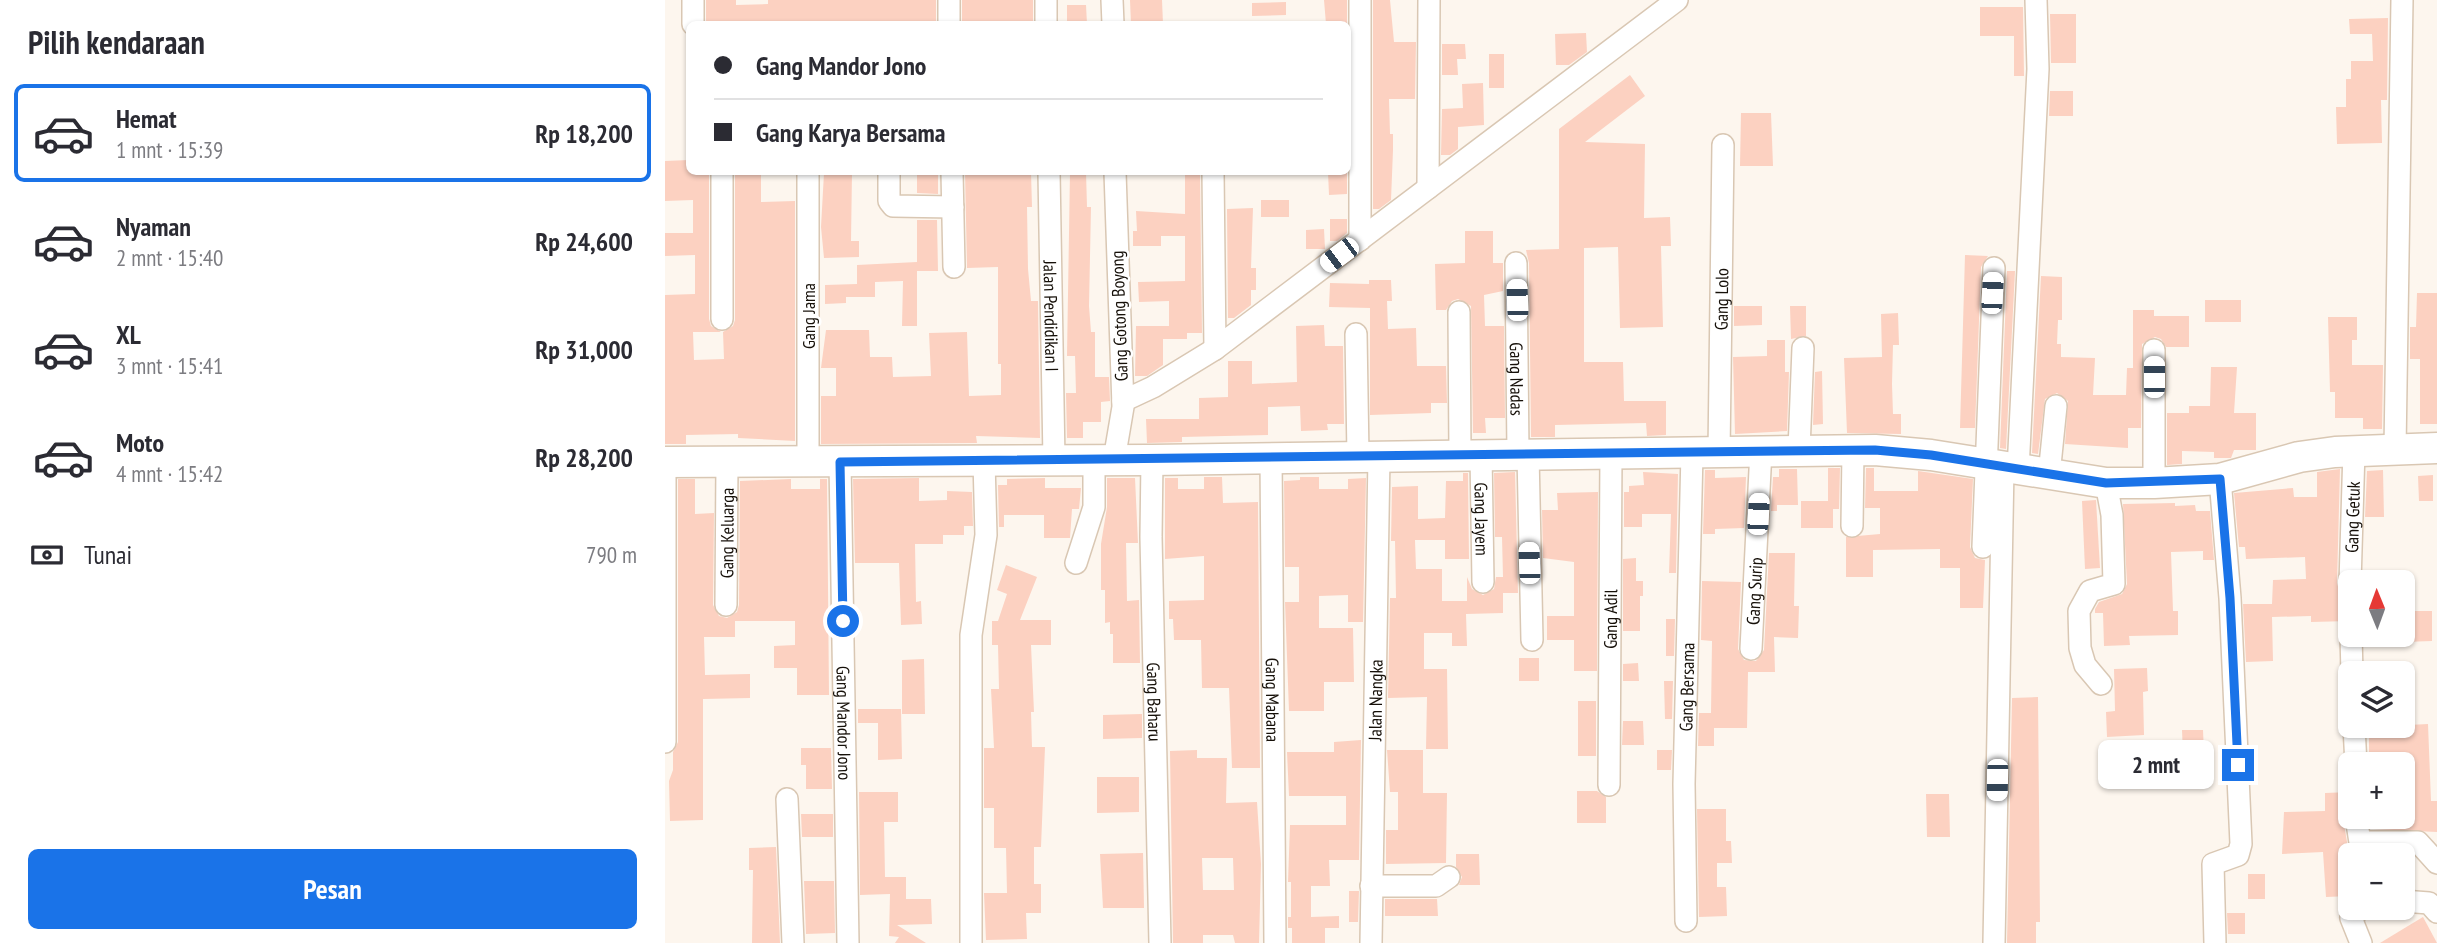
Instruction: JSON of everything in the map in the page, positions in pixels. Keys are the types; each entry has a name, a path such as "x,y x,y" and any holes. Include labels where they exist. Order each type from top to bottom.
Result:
{"highway":[{"path":"665,462 1152,460 1853,450 1914,453 2106,483 2154,483 2220,479 2299,457 2354,450 2437,448"}],"street":[{"path":"693,0 693,21"},
{"path":"949,0 949,21"},
{"path":"1046,0 1047,21"},
{"path":"1112,0 1112,21"},
{"path":"1360,0 1360,240"},
{"path":"1428,188 1429,0"},
{"path":"1123,404 1215,349 1428,188 1658,7 1677,0"},
{"path":"1983,547 2002,467 2038,69 2035,0"},
{"path":"2395,449 2402,0"},
{"name":"Gang Lolo","path":"1705,453 1723,145"},
{"path":"722,175 722,319"},
{"name":"Gang Jama","path":"808,175 808,461"},
{"path":"889,175 889,201 893,206 953,207"},
{"path":"952,175 954,267"},
{"name":"Jalan Pendidikan I","path":"1049,175 1084,460"},
{"name":"Gang Gotong Boyong","path":"1084,460 1120,428 1123,404 1115,175"},
{"path":"1213,175 1215,349"},
{"name":"Gang Nadas","path":"1516,263 1532,640"},
{"path":"1994,268 2002,467 1994,943"},
{"name":"Gang Jayem","path":"1459,312 1483,582"},
{"name":"Jalan Nangka","path":"1356,334 1369,456 1371,943"},
{"path":"1799,450 1803,348"},
{"path":"2154,350 2154,483"},
{"path":"2049,475 2056,406"},
{"name":"Gang Surip","path":"1751,649 1761,450"},
{"path":"1852,526 1853,450"},
{"name":"Gang Getuk","path":"2350,570 2354,450"},
{"name":"Gang Adil","path":"1609,785 1611,453"},
{"name":"Gang Bersama","path":"1686,921 1683,784 1705,453"},
{"name":"Gang Mabana","path":"1271,457 1275,943"},
{"path":"1076,563 1094,507 1084,460"},
{"name":"Gang Baharu","path":"1152,460 1151,537 1160,943"},
{"path":"971,943 971,635 983,560 984,461"},
{"path":"665,462 665,742"},
{"name":"Gang Keluarga","path":"726,605 727,462"},
{"name":"Gang Mandor Jono","path":"840,462 848,943"},
{"path":"2215,943 2212,868 2214,861 2238,855 2241,844 2230,598 2220,479"},
{"path":"2101,684 2083,660 2079,611 2090,591 2114,584 2112,515 2106,483"},
{"path":"787,799 793,943"},
{"path":"2410,843 2418,842 2437,863"},
{"path":"1371,886 1436,886 1449,877"},
{"path":"2415,902 2429,903 2437,912"},
{"path":"2352,920 2361,943"}],"building":[{"path":"706,0 736,0 736,5 768,4 768,0 936,0 936,21 706,21"},
{"path":"962,0 1033,0 1033,21 962,21"},
{"path":"1130,0 1162,0 1163,21 1131,21"},
{"path":"1324,0 1347,0 1347,21 1326,21"},
{"path":"1373,0 1390,0 1394,42 1416,42 1415,99 1389,99 1390,134 1393,134 1391,200 1379,209 1373,209"},
{"path":"1286,2 1286,15 1252,16 1252,3"},
{"path":"1067,5 1086,5 1087,21 1067,21"},
{"path":"1980,7 2023,7 2024,76 2014,76 2014,36 1980,36"},
{"path":"2050,14 2076,14 2076,63 2051,63"},
{"path":"2388,18 2387,100 2381,100 2382,143 2337,144 2336,107 2346,107 2346,79 2351,79 2351,61 2373,61 2372,34 2350,34 2349,19"},
{"path":"1586,33 1587,52 1569,65 1556,65 1555,34"},
{"path":"1442,44 1465,44 1466,59 1457,59 1458,75 1442,75"},
{"path":"1489,54 1504,54 1504,88 1489,88"},
{"path":"1630,75 1645,96 1585,142 1645,144 1644,218 1670,217 1671,246 1661,246 1663,327 1620,328 1618,247 1584,248 1584,362 1623,362 1624,401 1666,401 1666,435 1647,436 1646,423 1555,425 1555,437 1531,437 1529,263 1526,250 1559,249 1559,129"},
{"path":"1483,83 1484,125 1458,127 1458,149 1450,155 1441,155 1442,109 1463,108 1462,84"},
{"path":"2050,91 2073,91 2073,116 2049,116"},
{"path":"1741,113 1771,113 1773,166 1740,166"},
{"path":"686,160 686,175 709,175 709,319 711,326 721,332 693,332 694,360 724,359 723,332 733,326 735,320 735,175 761,175 761,202 795,201 795,441 738,438 738,434 686,435 686,444 665,444 665,295 695,294 695,255 665,256 665,233 693,233 693,200 665,201 665,161"},
{"path":"824,175 852,175 851,241 859,241 859,257 824,258 821,227"},
{"path":"917,175 938,175 938,194 917,193"},
{"path":"965,175 1031,175 1032,207 1027,207 1028,269 1031,301 1038,301 1040,438 976,436 977,443 821,444 821,396 836,396 836,368 821,368 826,330 869,330 870,357 892,357 893,377 931,376 929,333 967,332 969,396 1001,395 1001,364 998,364 998,267 967,268"},
{"path":"1070,175 1086,175 1087,207 1091,207 1089,306 1091,332 1095,332 1095,377 1109,377 1110,401 1101,402 1101,422 1083,422 1083,438 1067,438 1066,393 1076,393 1075,356 1067,356"},
{"path":"1185,175 1200,175 1202,333 1187,333 1187,339 1163,339 1163,365 1147,376 1135,376 1136,326 1169,326 1169,301 1139,302 1138,282 1185,281 1185,236 1161,236 1161,246 1133,246 1133,231 1137,231 1136,211 1185,214"},
{"path":"1328,175 1347,175 1347,194 1329,195"},
{"path":"1261,200 1289,200 1289,217 1261,217"},
{"path":"1253,208 1251,268 1256,268 1256,290 1251,290 1251,305 1234,318 1228,318 1227,209"},
{"path":"1330,219 1347,219 1347,233 1337,241 1330,241"},
{"path":"917,220 937,220 938,271 917,271 917,326 902,326 903,281 875,282 875,297 846,297 846,303 825,304 825,285 857,284 857,265 917,262"},
{"path":"1324,229 1325,249 1306,249 1306,230"},
{"path":"1465,231 1493,231 1493,263 1503,263 1503,291 1484,295 1485,326 1504,326 1505,418 1485,418 1486,433 1473,433 1471,306 1458,299 1452,301 1446,310 1436,310 1435,264 1465,263"},
{"path":"1965,255 1988,256 1981,267 1975,428 1960,428"},
{"path":"2007,271 2015,271 2006,449 2000,448"},
{"path":"2041,276 2062,277 2062,320 2058,320 2057,344 2061,344 2061,357 2095,358 2093,395 2126,395 2127,368 2133,368 2133,310 2154,310 2154,316 2189,316 2189,347 2166,347 2161,339 2155,337 2142,344 2141,428 2128,428 2128,448 2065,444 2068,401 2057,393 2045,399 2038,454 2032,453"},
{"path":"1369,280 1391,280 1392,301 1387,301 1388,329 1416,328 1417,366 1446,366 1447,403 1431,403 1431,413 1370,415 1370,308 1329,307 1330,283 1369,284"},
{"path":"2417,293 2437,293 2437,424 2420,424 2420,359 2410,359 2410,327 2416,327"},
{"path":"2205,300 2241,300 2241,322 2205,322"},
{"path":"1734,306 1762,306 1762,325 1734,326"},
{"path":"1790,306 1806,306 1806,336 1791,339"},
{"path":"1898,313 1899,345 1893,345 1892,384 1893,414 1901,414 1901,434 1847,433 1844,358 1882,357 1881,314"},
{"path":"2328,317 2357,317 2357,340 2352,340 2352,365 2383,365 2382,429 2363,429 2363,418 2335,418 2335,392 2330,392"},
{"path":"1324,325 1325,346 1343,346 1344,424 1327,424 1328,430 1301,431 1300,406 1268,407 1268,435 1182,437 1182,442 1147,443 1146,419 1199,419 1199,398 1228,397 1228,361 1252,361 1252,384 1297,382 1296,326"},
{"path":"1767,340 1785,340 1785,372 1789,372 1787,431 1735,434 1733,357 1767,356"},
{"path":"2211,367 2237,367 2234,413 2256,413 2256,450 2234,450 2231,458 2214,458 2214,452 2182,451 2182,464 2167,465 2167,413 2189,413 2189,406 2210,406"},
{"path":"1822,371 1823,424 1813,425 1815,372"},
{"path":"1828,468 1840,468 1839,509 1833,509 1833,528 1801,528 1801,501 1828,501"},
{"path":"1866,468 1874,468 1874,491 1918,491 1918,471 1973,479 1970,547 1975,558 1985,560 1983,608 1960,608 1960,568 1940,568 1940,549 1873,550 1873,577 1846,577 1846,537 1880,534 1880,508 1865,508"},
{"path":"1779,469 1797,469 1798,505 1777,505 1777,511 1771,511 1773,477 1779,477"},
{"path":"2340,469 2338,621 2311,622 2311,616 2272,617 2273,661 2246,662 2243,604 2272,604 2273,580 2306,579 2305,557 2246,559 2245,547 2239,547 2234,493 2293,488 2294,497 2317,497 2317,472"},
{"path":"1705,470 1715,470 1715,478 1746,477 1744,528 1715,529 1715,534 1703,534"},
{"path":"2383,470 2384,517 2365,517 2367,471"},
{"path":"1515,472 1518,593 1503,593 1503,613 1466,614 1467,646 1452,646 1452,633 1424,633 1424,669 1447,669 1448,749 1426,749 1427,697 1388,698 1390,598 1396,598 1395,541 1391,541 1392,487 1418,486 1418,519 1445,518 1446,481 1463,481 1463,473 1468,473 1469,559 1445,559 1445,540 1415,540 1416,569 1442,569 1442,601 1467,601 1467,577 1472,589 1483,595 1494,589 1496,577 1503,577 1502,537 1495,537 1494,473"},
{"path":"1643,472 1678,474 1676,573 1669,573 1671,514 1642,514 1642,527 1624,527 1624,492 1629,492 1629,486 1644,485"},
{"path":"2433,475 2433,501 2419,501 2418,476"},
{"path":"1204,477 1222,477 1223,503 1258,502 1260,768 1232,768 1229,688 1202,688 1201,640 1174,640 1173,619 1169,619 1169,601 1204,600 1204,556 1165,559 1165,478 1178,478 1178,489 1204,489"},
{"path":"1300,477 1319,477 1319,489 1348,489 1348,479 1366,478 1363,622 1348,622 1348,595 1319,596 1319,628 1353,628 1354,682 1324,682 1324,711 1289,711 1285,602 1299,602 1299,567 1285,567 1284,481 1300,480"},
{"path":"919,478 919,501 947,500 947,491 972,492 973,526 964,526 964,535 943,535 943,544 915,544 916,602 921,601 922,624 901,625 899,563 855,563 853,479"},
{"path":"1045,478 1045,488 1081,488 1079,509 1072,509 1070,538 1044,538 1044,515 1004,515 1004,527 999,527 998,485 1007,485 1007,479"},
{"path":"1107,478 1135,478 1138,543 1126,543 1127,601 1139,600 1140,663 1113,663 1113,634 1110,634 1110,622 1105,623 1105,590 1101,590 1101,544 1107,507"},
{"path":"678,479 695,479 695,514 714,513 713,605 719,616 727,618 737,612 739,605 740,481 791,479 791,489 820,489 820,479 827,479 829,695 797,695 797,668 774,668 774,646 795,645 795,621 735,621 735,637 704,637 705,675 750,674 750,698 703,699 703,820 670,821 669,781 673,770 673,752 678,742"},
{"path":"1598,492 1597,671 1574,671 1574,640 1547,640 1547,616 1574,616 1574,562 1543,558 1542,510 1558,510 1557,493"},
{"path":"2096,500 2100,568 2085,569 2082,501"},
{"path":"2175,503 2175,506 2195,505 2196,511 2210,511 2214,560 2203,560 2203,551 2171,552 2173,611 2178,611 2178,635 2129,636 2130,645 2104,646 2103,613 2095,613 2095,609 2099,602 2122,594 2127,584 2123,504"},
{"path":"1769,553 1795,553 1794,606 1799,606 1798,638 1774,637 1775,672 1748,672 1747,728 1714,728 1714,746 1698,746 1699,713 1711,713 1712,641 1701,640 1702,581 1741,582 1738,649 1744,660 1756,661 1764,650"},
{"path":"1636,558 1636,581 1643,581 1640,631 1623,631 1623,559"},
{"path":"1006,565 1037,577 1020,620 1051,620 1051,645 1031,645 1034,712 1031,712 1032,747 1045,747 1041,847 1034,847 1034,884 1041,884 1041,913 1026,913 1027,939 986,940 984,893 1007,893 1006,848 994,848 994,808 984,808 984,748 994,748 991,689 999,689 998,645 992,645 992,621 998,621 1007,594 997,590"},
{"path":"2415,611 2432,611 2432,641 2415,642"},
{"path":"1666,619 1675,619 1674,656 1666,656"},
{"path":"1519,658 1539,658 1539,681 1519,681"},
{"path":"924,659 925,714 902,714 902,660"},
{"path":"1638,663 1639,681 1623,681 1623,664"},
{"path":"2147,668 2148,691 2143,692 2144,735 2107,737 2106,712 2115,711 2114,669"},
{"path":"1664,681 1673,681 1672,719 1665,719"},
{"path":"2038,697 2040,922 2036,922 2036,943 2007,943 2012,698"},
{"path":"1578,701 1596,701 1596,756 1578,756"},
{"path":"858,709 901,709 902,759 878,760 878,723 858,723"},
{"path":"1142,714 1142,738 1103,739 1103,715"},
{"path":"1623,721 1643,721 1644,745 1622,745"},
{"path":"2428,724 2431,801 2437,801 2437,832 2373,829 2415,829 2415,752 2369,752 2369,738 2415,738 2415,725"},
{"path":"2182,730 2203,730 2204,753 2183,754"},
{"path":"1361,740 1359,860 1329,860 1330,886 1311,886 1311,917 1339,916 1339,928 1325,928 1325,943 1292,943 1292,928 1288,928 1288,917 1291,917 1291,882 1288,882 1290,825 1346,825 1346,796 1289,796 1287,752 1334,752 1334,742"},
{"path":"801,748 831,748 832,789 806,789 806,765 801,765"},
{"path":"1197,750 1197,758 1227,758 1226,803 1257,802 1261,864 1259,943 1235,943 1233,935 1203,935 1203,943 1173,943 1170,751","holes":["1202,858 1233,858 1234,890 1203,890"]},
{"path":"1387,750 1423,750 1423,793 1447,793 1446,863 1386,864 1386,830 1398,830 1398,792 1390,792"},
{"path":"1657,750 1672,750 1671,770 1657,770"},
{"path":"1097,777 1139,777 1139,812 1097,813"},
{"path":"1577,791 1597,791 1606,797 1606,823 1577,823"},
{"path":"859,792 898,792 898,822 884,822 885,877 906,877 906,899 931,899 932,924 897,925 926,943 895,943 899,937 889,936 890,894 860,895"},
{"path":"2338,792 2338,829 2345,829 2347,843 2338,843 2338,896 2326,897 2323,852 2282,854 2284,812 2325,811 2325,793"},
{"path":"1926,794 1949,794 1950,837 1927,837"},
{"path":"1697,809 1726,809 1726,841 1731,841 1732,863 1717,863 1717,887 1726,887 1727,916 1699,917"},
{"path":"801,814 833,814 833,837 802,837"},
{"path":"776,847 780,943 752,943 753,870 749,870 749,848"},
{"path":"1143,853 1144,908 1103,908 1100,854"},
{"path":"1456,854 1479,854 1480,885 1459,885 1462,877 1456,867"},
{"path":"2248,874 2265,874 2265,899 2248,899"},
{"path":"804,881 834,881 835,933 806,934"},
{"path":"1349,891 1359,891 1358,922 1349,922"},
{"path":"1385,899 1437,899 1438,916 1385,916"},
{"path":"2227,913 2245,913 2245,934 2228,934"},
{"path":"2423,917 2437,943 2380,943 2408,926"}],"route":[{"path":"843,621 840,462 1875,450 1931,455 2106,483 2220,479 2230,598 2238,765"}]}
